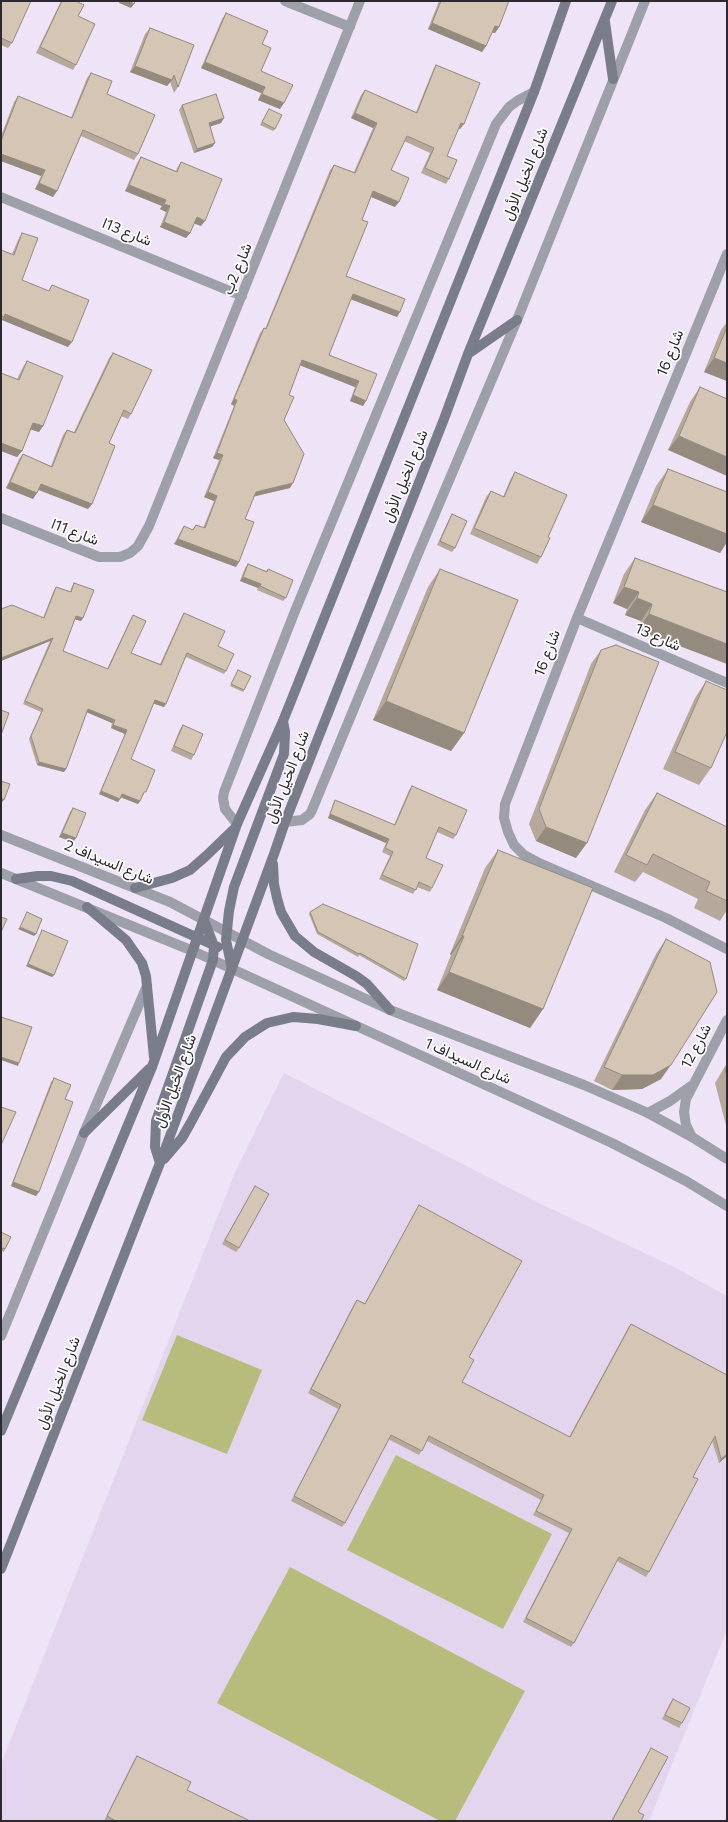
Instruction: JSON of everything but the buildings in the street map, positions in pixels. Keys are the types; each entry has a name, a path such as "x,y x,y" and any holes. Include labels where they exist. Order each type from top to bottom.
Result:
{"main road":[{"name":"شارع الخيل الأول","path":"1,1431 153,1063 236,826 283,721 534,92 566,1"},
{"name":"شارع الخيل الأول","path":"1,1569 160,1164 285,822 444,420 468,354 612,1"},
{"path":"605,20 613,79"},
{"path":"468,354 517,320"},
{"path":"232,969 226,932 234,888 284,754 285,732 283,721"},
{"path":"135,888 172,878 190,870 236,826"},
{"path":"274,854 274,884 277,898 281,912 295,936 314,952 367,984 390,1010"},
{"path":"16,879 51,876 72,882 198,937 214,946 228,947 242,941"},
{"path":"84,1133 153,1063 146,976 135,950 126,940 87,907"},
{"path":"160,1164 155,1147 156,1121 213,960 214,946 204,920"},
{"path":"160,1164 182,1138 226,1057 244,1037 268,1023 293,1017 318,1019 356,1026"}],"street":[{"path":"285,1 350,28"},
{"name":"شارع 2ب","path":"138,546 149,526 360,1"},
{"path":"285,822 302,820 310,814 312,810 517,320 645,1"},
{"path":"236,826 225,809 224,792 295,611 496,124 509,107 534,92"},
{"name":"شارع 13ا","path":"1,197 242,296"},
{"name":"شارع 16","path":"727,254 577,618 505,804 504,818 514,845 524,855 666,918 727,949"},
{"name":"شارع 11ا","path":"1,518 99,557 120,557 130,553 138,546"},
{"name":"شارع 13","path":"577,618 727,683"},
{"name":"شارع السيداف 2","path":"1,835 170,902 204,920"},
{"path":"1,873 87,907 193,952"},
{"name":"شارع السيداف 1","path":"204,920 242,941 390,1010 584,1086 648,1113 692,1137 727,1159"},
{"name":"شارع السيداف 1","path":"193,952 612,1143 686,1181 727,1206"},
{"path":"1,1336 84,1133 147,986"},
{"name":"شارع 12","path":"692,1137 686,1125 684,1112 686,1099 691,1086 727,1020"},
{"name":"شارع 12","path":"648,1113 670,1101 691,1086"}],"shaded area":[{"path":"284,1073 539,1203 676,1268 727,1296 727,1630 649,1821 1,1821 1,1764 236,1170"}],"green space":[{"path":"177,1335 262,1370 227,1454 142,1420"},
{"path":"396,1455 552,1534 503,1629 347,1550"},
{"path":"290,1567 525,1691 455,1821 440,1821 217,1703"}]}
